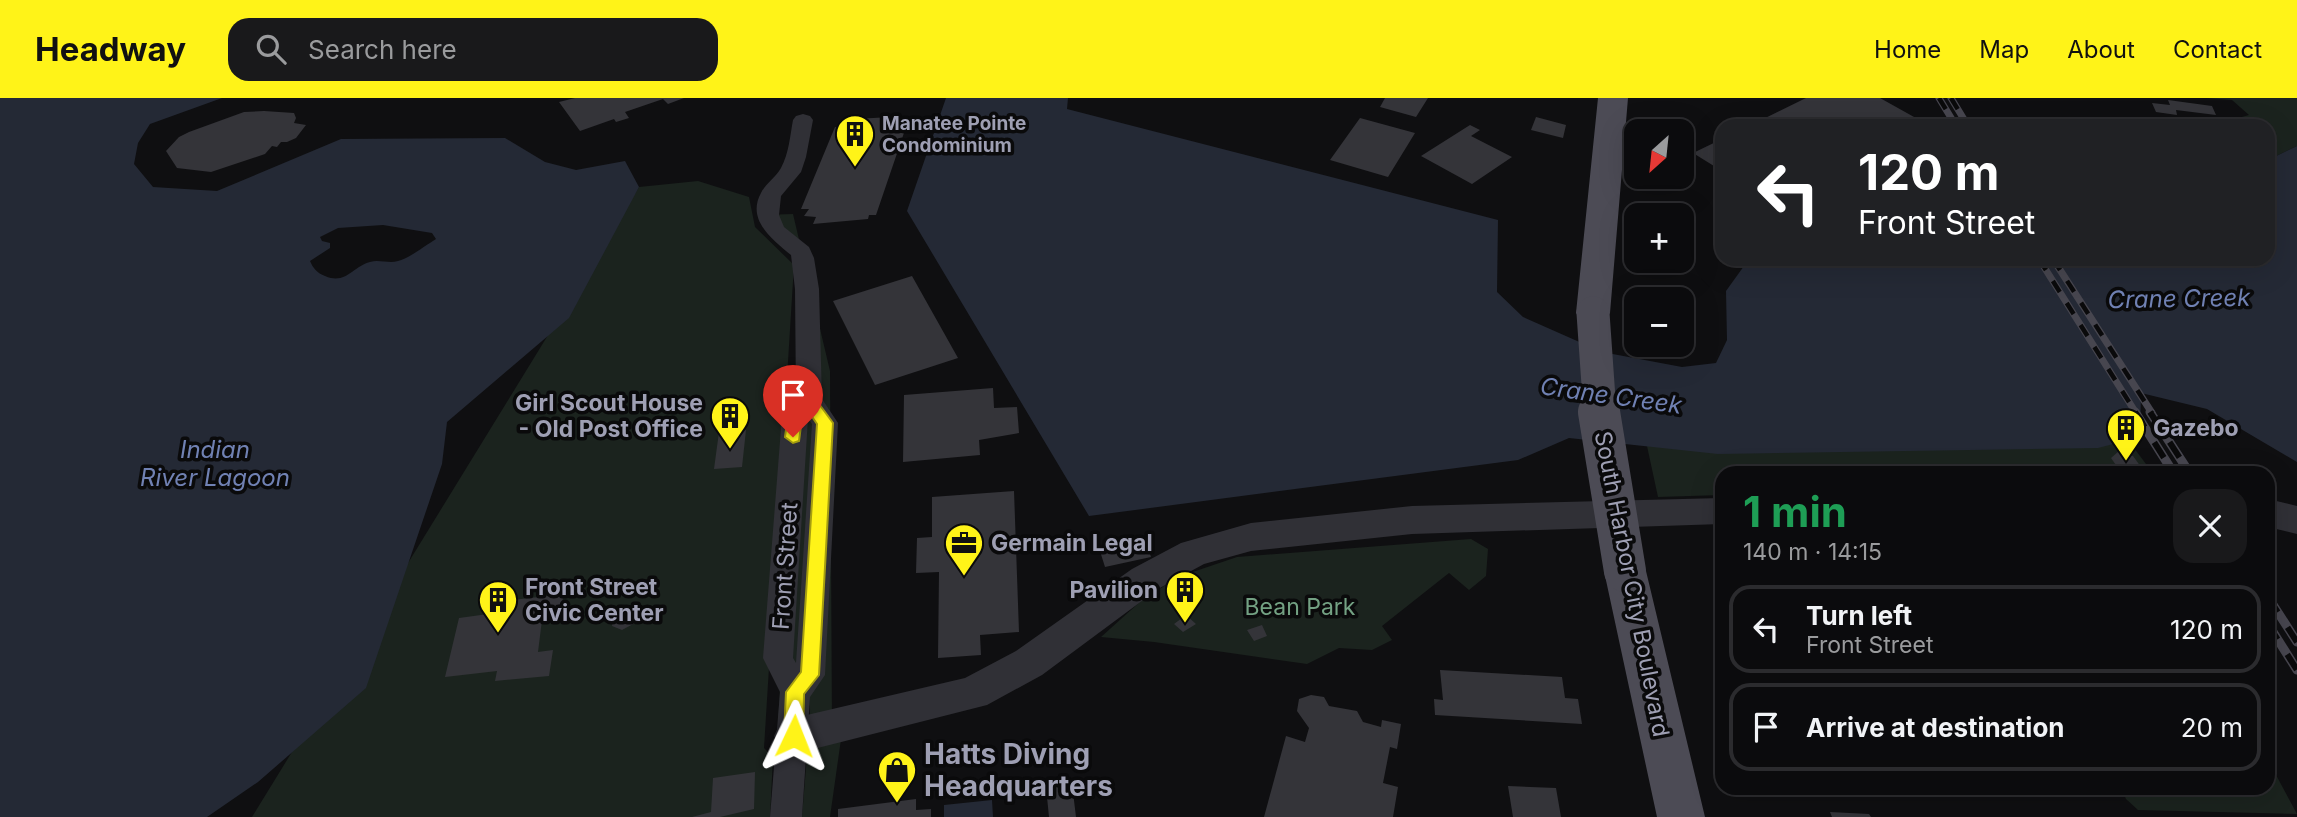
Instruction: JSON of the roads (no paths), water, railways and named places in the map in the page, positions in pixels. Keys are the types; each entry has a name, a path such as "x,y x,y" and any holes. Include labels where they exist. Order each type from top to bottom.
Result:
{"main road":[{"name":"South Harbor City Boulevard","path":"1613,98 1593,313 1600,430 1609,499 1681,817"}],"street":[{"name":"Front Street","path":"786,817 794,736 795,692 810,675 825,423 809,401 807,289 802,252 775,231 768,215 770,195 790,173 796,157 803,120"},
{"path":"794,736 973,693 1029,663 1145,579 1194,553 1251,537 1412,520 1715,511"},
{"path":"2275,515 2297,520"}],"water":[{"name":"Indian River Lagoon","path":"0,98 222,98 150,124 138,143 134,164 153,187 217,191 341,139 505,138 545,162 576,170 625,161 639,187 569,318 447,422 442,464 366,688 258,782 207,817 0,817","holes":["383,225 432,233 436,239 407,258 395,262 370,262 344,277 325,276 314,268 310,261 330,248 330,243 322,241 320,237 338,228"]},
{"name":"Crane Creek","path":"946,98 1068,98 1067,109 1498,220 1497,292 1523,317 1602,352 1682,367 1716,363 1727,340 1726,291 1744,266 2275,266 2275,157 2297,146 2297,462 2207,409 2141,393 2140,437 2098,448 1718,454 1569,438 1518,460 1089,516 907,211"},
{"path":"992,800 993,817 944,817 944,805"}],"railway":[{"path":"1939,98 1952,119"},
{"path":"1951,98 1964,119"},
{"path":"2043,266 2136,413"},
{"path":"2058,266 2152,413"},
{"path":"2135,412 2169,466"},
{"path":"2150,412 2185,466"},
{"path":"2275,608 2297,642"},
{"path":"2275,635 2297,670"}],"place":[{"name":"Manatee Pointe Condominium","path":"855,168"},
{"name":"Girl Scout House - Old Post Office","path":"730,450"},
{"name":"Gazebo","path":"2126,462"},
{"name":"Germain Legal","path":"964,577"},
{"name":"Pavilion","path":"1185,624"},
{"name":"Front Street Civic Center","path":"498,634"},
{"name":"Hatts Diving Headquarters","path":"897,804"}],"park label":[{"name":"Bean Park","path":"1300,607"}]}
